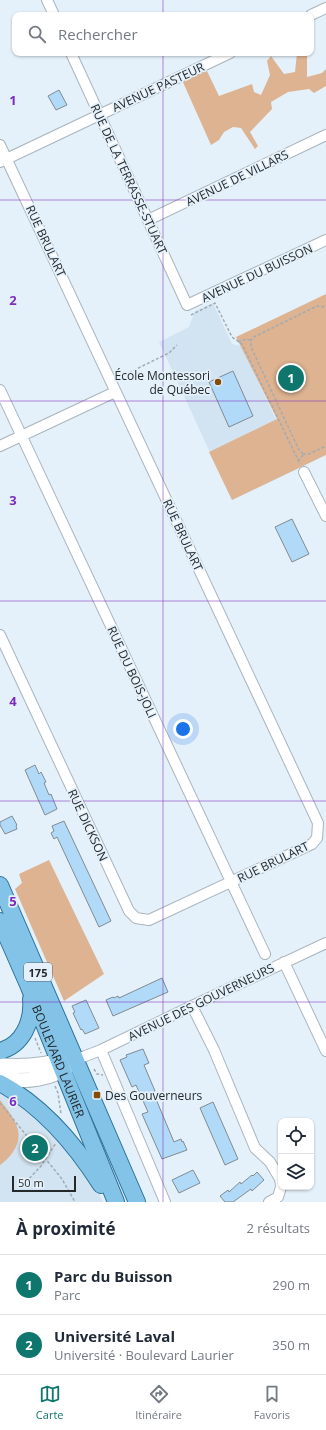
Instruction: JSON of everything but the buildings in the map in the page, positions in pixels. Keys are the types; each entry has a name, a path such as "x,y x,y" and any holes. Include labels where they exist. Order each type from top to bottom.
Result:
{"main road":[{"name":"BOULEVARD LAURIER","path":"0,884 137,1202"},
{"name":"BOULEVARD LAURIER","path":"0,921 29,987 116,1202"},
{"path":"0,1050 14,1045 27,1028 31,1009 29,987"},
{"path":"0,1078 18,1080 34,1079 76,1060"},
{"path":"0,1065 24,1066 43,1064 60,1066"},
{"path":"0,1083 29,1102 47,1117 62,1133 90,1168 111,1202"}],"street":[{"path":"50,1 53,12"},
{"path":"314,14 326,8"},
{"name":"RUE DE LA TERRASSE-STUART","path":"73,56 187,305"},
{"name":"AVENUE PASTEUR","path":"3,160 224,56"},
{"name":"AVENUE DE VILLARS","path":"148,220 326,135"},
{"name":"RUE BRULART","path":"0,145 3,160 111,382 318,823 317,838 312,844 231,882"},
{"name":"AVENUE DU BUISSON","path":"187,305 326,240"},
{"name":"RUE DU BOIS-JOLI","path":"0,390 265,954"},
{"path":"0,446 115,392"},
{"path":"304,472 326,516"},
{"name":"RUE DICKSON","path":"0,635 129,910 136,918 148,920 231,882"},
{"name":"AVENUE DES GOUVERNEURS","path":"76,1060 101,1050 326,943"},
{"path":"284,962 326,1052"},
{"path":"192,1006 214,1050 255,1148 270,1162 278,1176"},
{"path":"101,1050 164,1202"},
{"path":"269,1202 278,1197 280,1190"}],"path":[{"path":"192,315 215,303 232,337 242,344 304,472"},
{"path":"238,342 246,339 251,340 254,337 317,306 326,307"},
{"path":"251,340 251,347 303,454"},
{"path":"111,382 170,353 177,345"},
{"path":"303,454 309,454 326,446"},
{"path":"298,461 303,454"},
{"path":"94,1069 97,1074"},
{"path":"0,1103 62,1179 75,1202"},
{"path":"26,1182 46,1160 62,1133"}],"shaded area":[{"path":"271,56 284,74 295,72 297,56 307,56 307,77 322,73 326,69 326,86 314,93 309,89 288,92 271,102 272,109 250,132 258,146 255,149 241,128 233,127 224,132 219,140 211,145 182,80 206,69 219,96 252,84 254,92 261,95 270,75 267,61"},
{"path":"326,294 326,455 232,500 209,452 277,419 236,337"},
{"name":"École Montessori de Québec","path":"213,303 232,344 241,346 299,468 232,500 159,342 189,327 195,311"},
{"path":"49,860 104,974 64,1001 15,889 22,883 19,874"},
{"path":"0,1092 16,1101 66,1143 98,1191 103,1202 0,1202"},
{"path":"0,1100 14,1120 19,1138 9,1158 0,1165"}],"place":[{"name":"Parc du Buisson","path":"291,378"},
{"name":"École Montessori de Québec","path":"218,382"},
{"name":"Des Gouverneurs","path":"97,1095"},
{"name":"Université Laval","path":"35,1148"}]}
